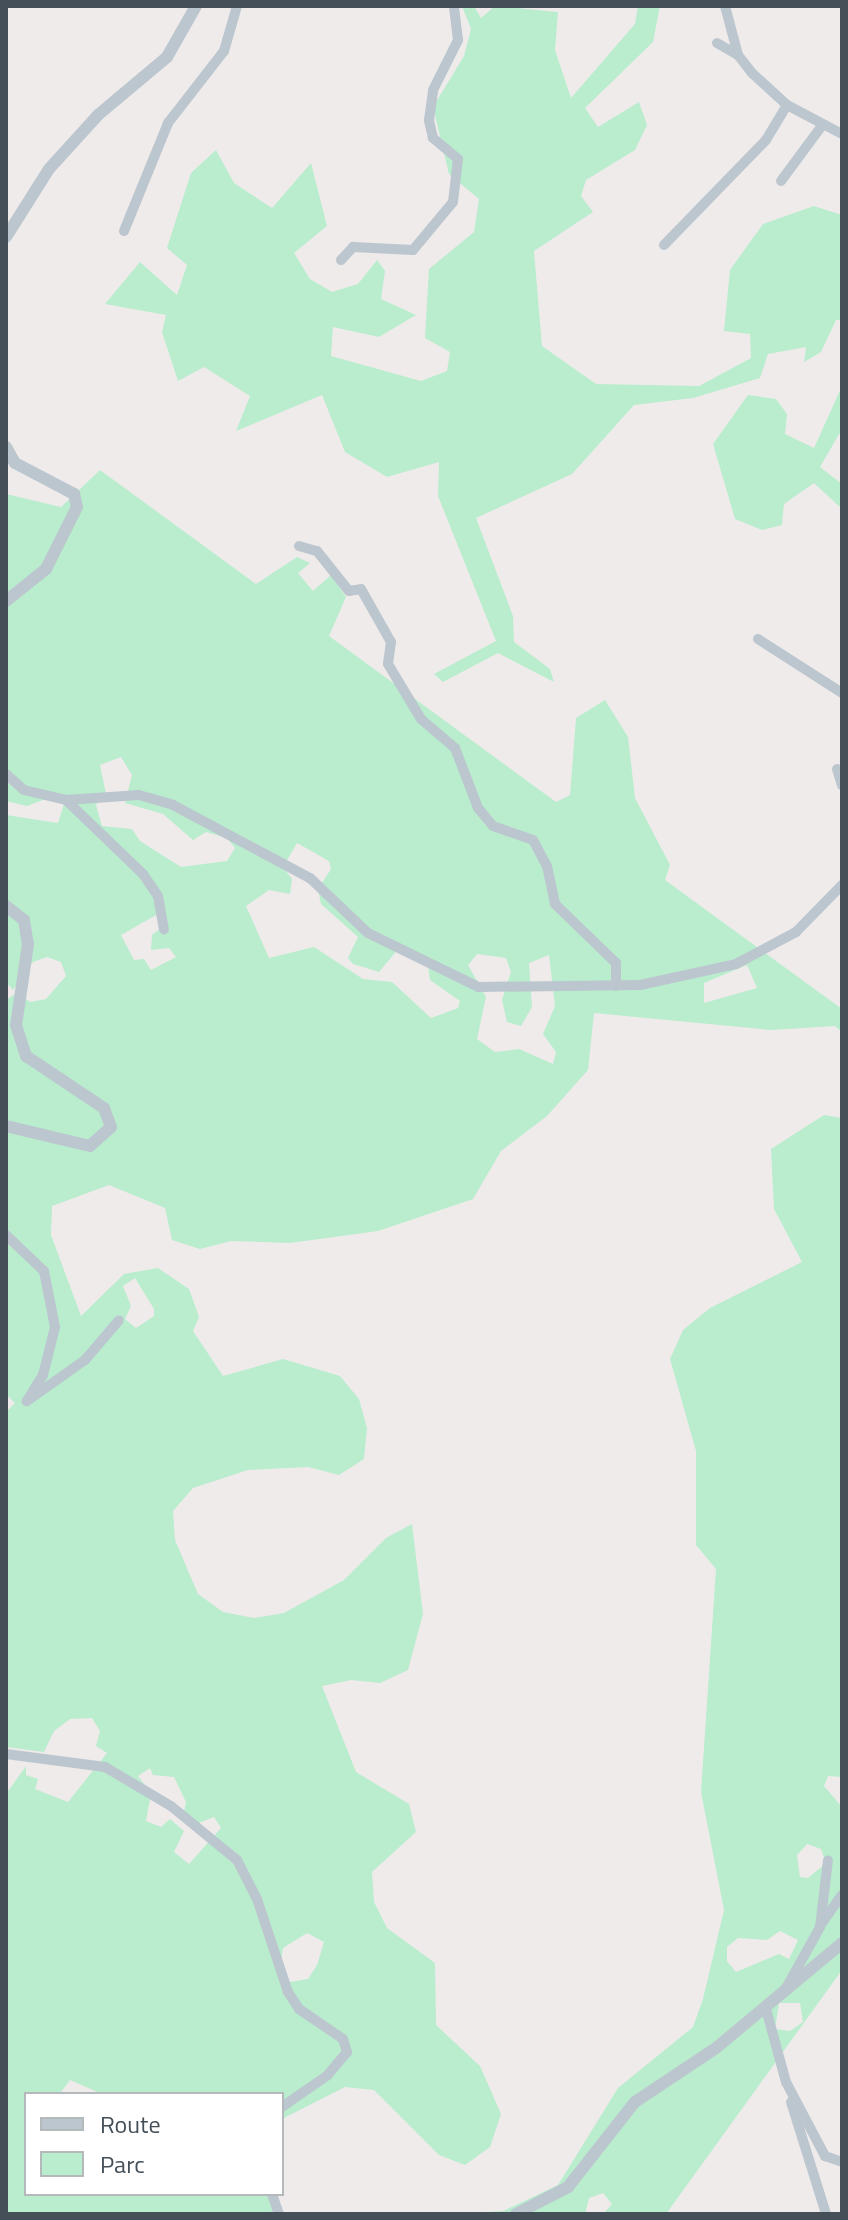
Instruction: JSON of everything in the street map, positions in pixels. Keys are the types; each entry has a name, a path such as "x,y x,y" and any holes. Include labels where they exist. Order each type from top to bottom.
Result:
{"street":[{"path":"6,237 49,169 98,115 167,57 196,6"},
{"path":"124,231 168,123 224,51 237,6"},
{"path":"341,260 353,247 413,250 453,202 458,159 433,138 429,112 455,49 454,6"},
{"path":"725,6 738,55"},
{"path":"717,43 738,55 787,105 821,127 842,134"},
{"path":"664,245 766,140 787,105"},
{"path":"781,181 821,127"},
{"path":"6,447 15,463 74,494 77,507 46,569 6,601"},
{"path":"299,546 317,551 349,591 361,589 391,642 388,664 421,719 455,748 459,771 478,808 493,826 533,840 547,866 555,904 616,963 616,986"},
{"path":"758,639 842,693"},
{"path":"837,769 842,785"},
{"path":"6,774 24,790 66,800 139,795 173,805 310,878 368,933 478,987 616,986 736,964 766,951 796,932 842,885"},
{"path":"66,800 143,874 158,896 164,929"},
{"path":"6,906 24,920 28,944 16,1025 26,1056 104,1108 111,1127 90,1146 6,1126"},
{"path":"6,1235 44,1271 55,1327 56,1340 27,1401 85,1360 119,1320"},
{"path":"6,1754 105,1767 171,1806 237,1860 257,1899 288,1992 299,2009 343,2039 347,2052 328,2075 284,2106"},
{"path":"820,1927 828,1860"},
{"path":"785,1990 820,1927 842,1895"},
{"path":"516,2214 568,2187 635,2102 766,2009 842,1943"},
{"path":"766,2009 826,2214"},
{"path":"786,2082 825,2156 842,2162"}],"green space":[{"path":"462,6 474,6 481,18 495,6 558,12 555,50 571,98 635,24 638,6 660,6 653,42 585,108 598,127 639,102 647,125 635,150 586,180 581,196 593,212 534,251 542,346 596,384 699,386 751,358 750,334 724,331 730,270 763,224 814,206 842,215 842,320 836,320 821,352 804,362 806,347 768,354 760,378 693,398 634,405 572,474 476,518 513,616 514,642 550,669 554,682 498,653 443,682 434,674 496,641 438,496 439,462 387,477 345,452 322,395 236,431 250,396 204,367 178,381 162,332 166,315 105,304 140,262 177,295 187,265 167,248 191,173 216,150 234,183 272,208 311,163 327,226 294,253 310,279 332,292 358,284 377,260 385,271 381,299 416,315 379,337 333,327 331,356 421,381 447,371 450,352 425,338 429,269 474,232 479,199 449,174 433,107 464,56 471,29"},
{"path":"842,386 842,429 820,467 842,484 842,509 814,483 784,504 782,525 762,530 735,519 713,444 748,395 776,399 787,414 785,434 814,448"},
{"path":"100,470 256,584 297,557 310,563 298,573 313,591 331,575 346,597 329,636 556,802 570,795 576,718 605,700 628,737 635,798 670,865 665,880 842,1009 842,1032 835,1026 771,1030 594,1013 588,1070 547,1116 501,1151 473,1199 378,1231 290,1243 231,1241 200,1249 172,1240 165,1208 109,1185 52,1206 51,1235 81,1316 124,1274 158,1268 189,1289 199,1317 193,1331 223,1376 283,1359 340,1376 359,1399 367,1428 364,1459 339,1475 308,1467 248,1470 193,1488 173,1511 175,1540 198,1594 223,1612 254,1618 284,1613 344,1580 386,1538 412,1524 423,1614 408,1670 380,1683 351,1680 322,1686 356,1772 409,1804 416,1832 372,1872 374,1902 387,1928 435,1963 436,2025 480,2066 501,2114 490,2147 465,2165 439,2155 374,2090 345,2087 284,2118 284,2092 97,2092 70,2080 61,2092 24,2092 24,2196 271,2196 277,2214 6,2214 6,1794 26,1766 26,1775 38,1779 35,1789 68,1802 107,1753 96,1746 100,1731 92,1718 70,1719 54,1731 44,1752 6,1747 6,1412 15,1403 6,1394 6,1000 18,992 30,1002 46,999 66,976 61,962 47,957 33,962 13,990 6,982 6,815 58,823 64,804 51,797 27,806 6,801 6,494 61,507","holes":["121,757 132,775 125,803 163,814 193,840 206,832 227,838 235,848 227,861 181,867 140,841 132,829 102,826 96,805 106,794 100,765","297,843 329,861 331,869 318,889 321,904 358,937 348,958 353,964 379,972 399,948 428,965 430,980 460,1001 458,1008 431,1018 392,982 363,979 314,947 269,958 246,906 269,890 290,894 292,879 283,867","158,914 161,928 152,935 151,950 169,948 176,957 151,970 144,959 134,960 121,935","477,954 506,958 511,972 502,1000 507,1022 521,1026 532,1007 529,963 549,955 555,1006 543,1034 556,1052 553,1064 519,1049 495,1052 477,1039 486,997 468,965","747,965 757,988 704,1003 704,983","135,1278 154,1309 154,1316 136,1328 125,1319 131,1306 123,1286","150,1768 153,1775 174,1777 186,1802 183,1817 193,1825 214,1817 221,1828 189,1864 174,1852 184,1831 170,1819 161,1827 146,1821 151,1793 138,1776","307,1933 324,1942 317,1965 308,1979 290,1982 280,1970 283,1948"]},
{"path":"824,1115 842,1118 842,1777 828,1776 824,1786 842,1807 842,1970 666,2214 603,2214 612,2204 603,2193 589,2198 585,2214 453,2214 503,2211 558,2185 618,2088 693,2027 703,1999 724,1910 701,1792 716,1569 696,1545 696,1451 670,1359 683,1330 710,1308 802,1262 774,1209 771,1149","holes":["807,1844 821,1849 826,1863 808,1878 800,1877 797,1855","780,1931 798,1940 789,1959 779,1954 736,1972 727,1961 727,1947 738,1938 767,1940","779,2003 800,2003 803,2022 790,2031 775,2029"]}]}
